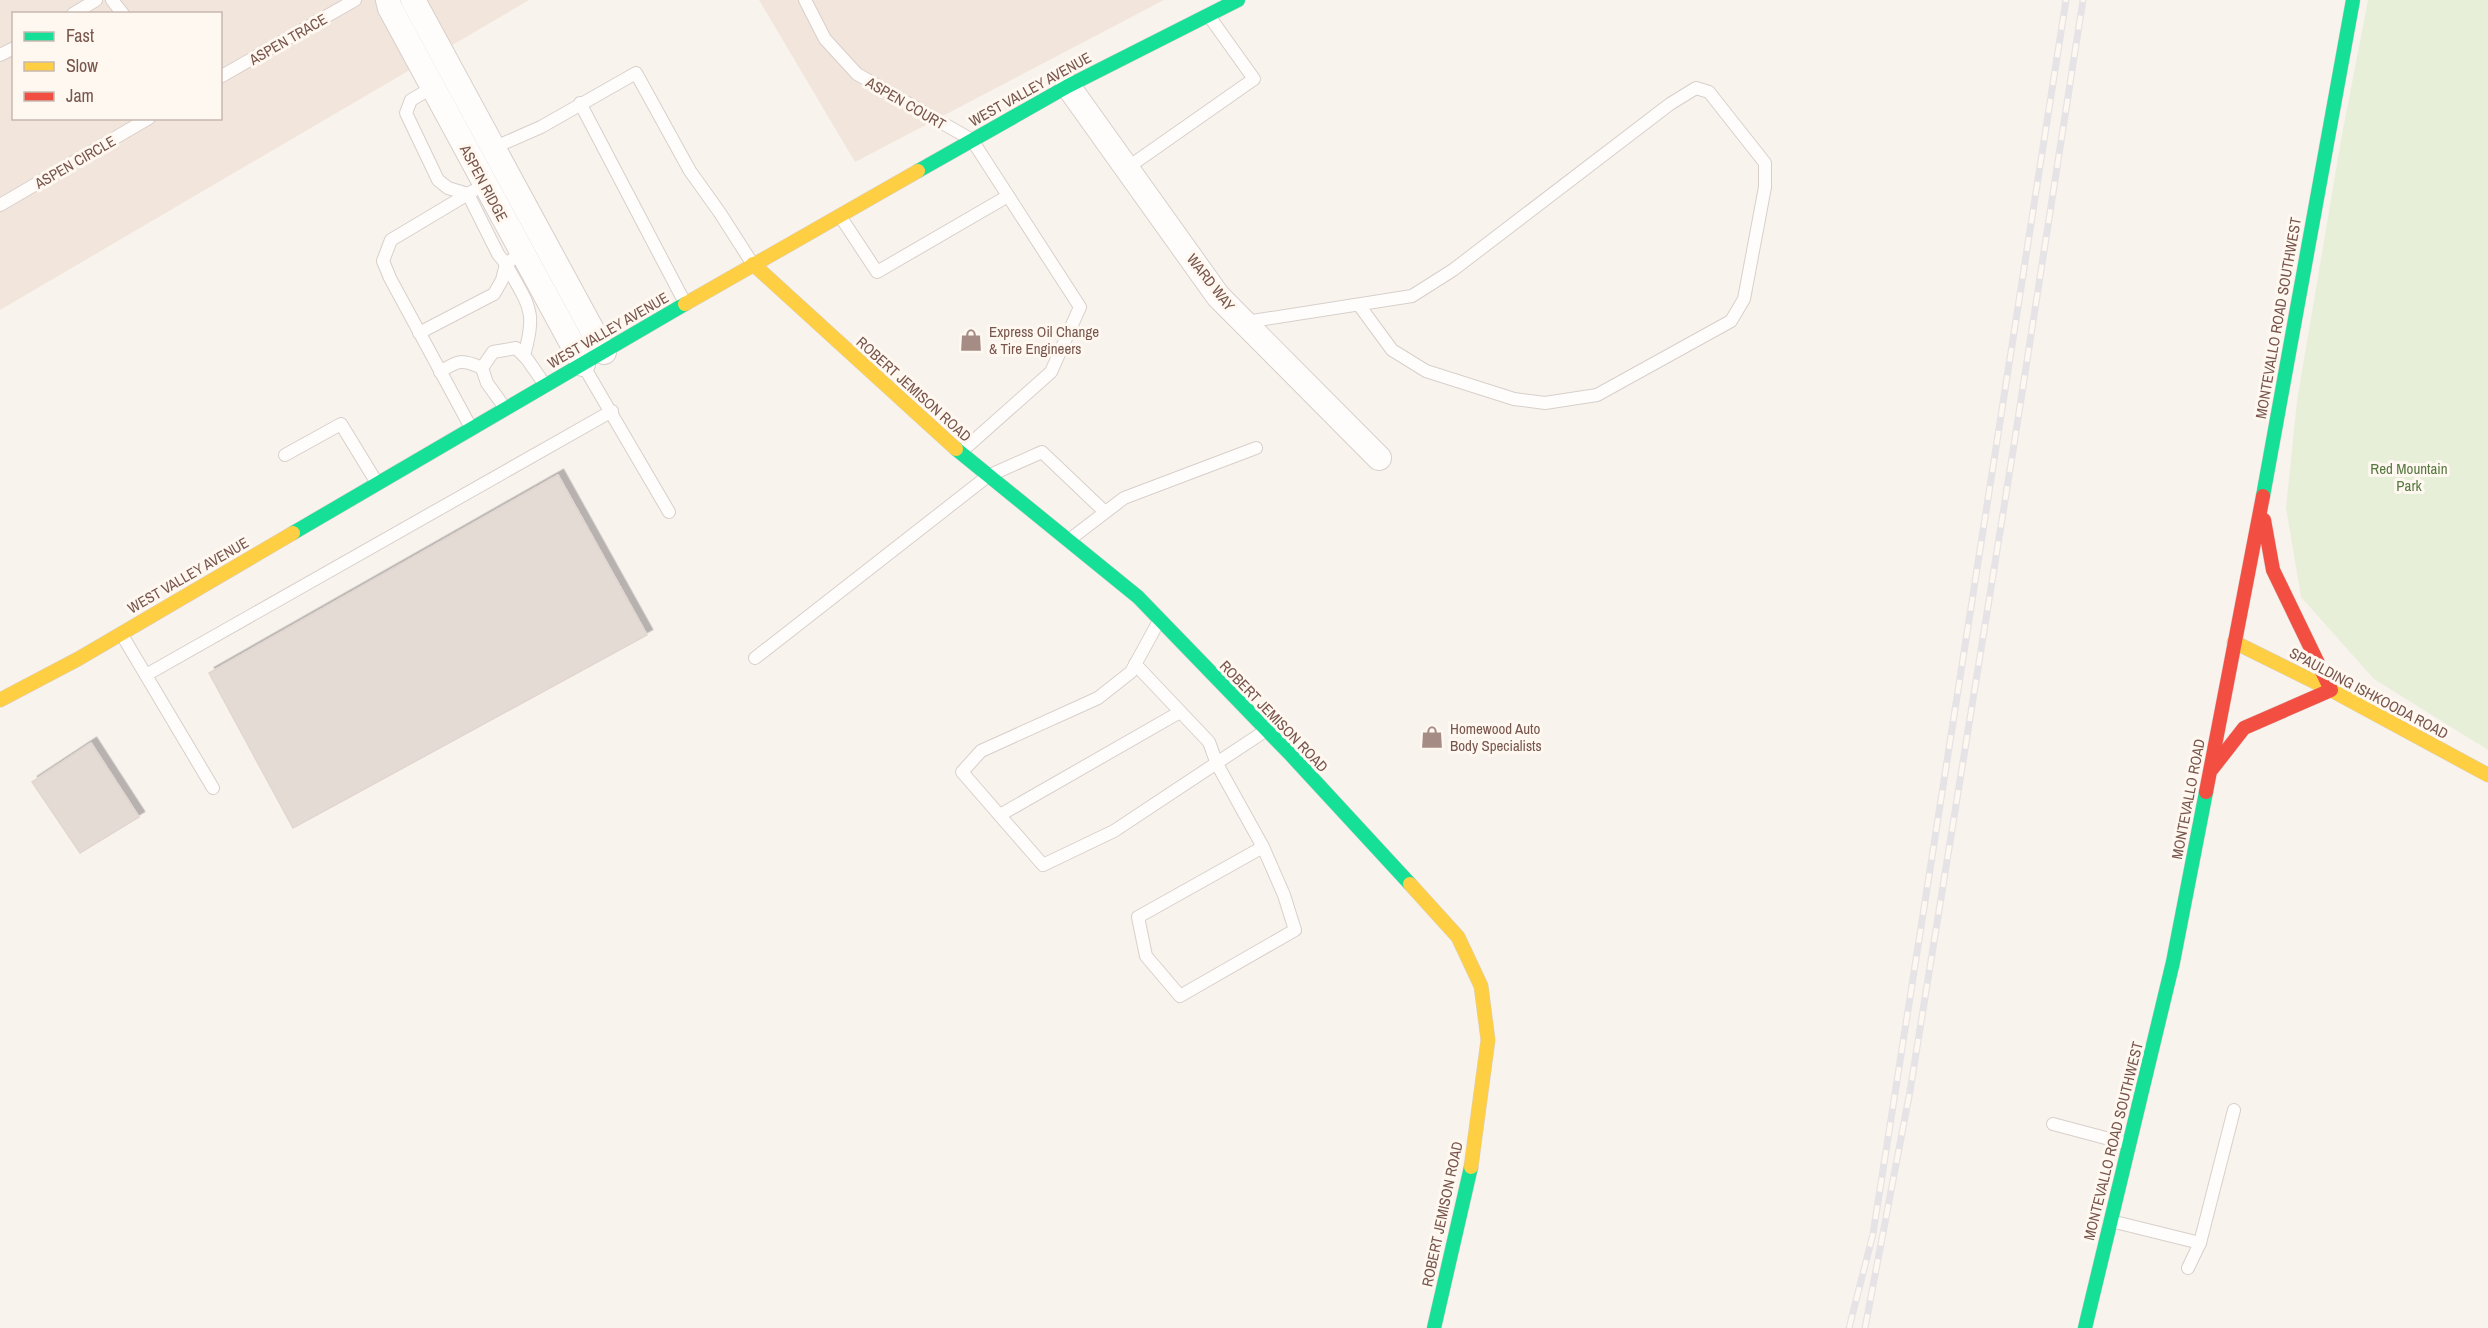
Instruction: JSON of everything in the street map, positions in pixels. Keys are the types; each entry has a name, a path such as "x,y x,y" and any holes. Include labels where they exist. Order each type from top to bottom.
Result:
{"street":[{"name":"ASPEN RIDGE","path":"388,0 390,9 472,160 477,189 514,258 583,364"},
{"name":"ASPEN RIDGE","path":"413,0 604,352"},
{"name":"WEST VALLEY AVENUE","path":"0,700 121,634 753,264 1068,86 1238,0"},
{"name":"MONTEVALLO ROAD SOUTHWEST","path":"2234,642 2353,0"},
{"path":"412,50 434,39"},
{"name":"WARD WAY","path":"1068,86 1218,296 1378,458"},
{"path":"472,160 493,148"},
{"name":"ROBERT JEMISON ROAD","path":"753,264 960,453 1138,597 1266,730 1458,937 1481,986 1488,1041 1469,1182 1434,1328"},
{"path":"2210,772 2244,728 2331,690 2273,570 2261,505"},
{"name":"SPAULDING ISHKOODA ROAD","path":"2234,642 2331,690 2488,775"},
{"name":"MONTEVALLO ROAD","path":"2174,962 2234,642"},
{"name":"MONTEVALLO ROAD SOUTHWEST","path":"2085,1328 2174,962"}],"lane":[{"path":"76,12 96,0"},
{"path":"112,0 121,12"},
{"name":"ASPEN TRACE","path":"222,76 355,0"},
{"name":"ASPEN COURT","path":"805,0 825,39 857,74 972,141"},
{"path":"1127,168 1254,80 1209,15"},
{"path":"493,148 541,127 636,72 690,171 753,264"},
{"path":"454,76 411,100 406,113 413,132 438,180 448,188 477,189"},
{"path":"1245,322 1412,296 1453,270 1670,104 1696,88 1709,92 1765,163 1765,187 1744,299 1731,321 1597,395 1545,403 1514,399 1426,370 1392,350 1359,305"},
{"path":"580,103 686,304"},
{"name":"ASPEN CIRCLE","path":"0,205 146,120"},
{"path":"960,453 1051,372 1080,307 972,141"},
{"path":"471,429 418,333 390,278 384,261 391,240 507,173"},
{"path":"840,215 877,272 1008,196"},
{"path":"418,333 494,294 514,258"},
{"path":"514,258 531,310 531,331 524,355"},
{"path":"505,409 486,383 482,368 493,352 516,348 524,355 545,386"},
{"path":"440,372 456,362 469,362 482,368"},
{"path":"583,364 669,512"},
{"path":"146,675 612,411"},
{"path":"285,455 341,424 377,484"},
{"path":"1068,541 1104,511 1124,498 1256,448"},
{"path":"755,658 988,476 1042,452 1104,511"},
{"path":"1160,620 1131,672 1098,698 981,751 962,772 1043,865 1114,831 1266,730"},
{"path":"121,634 213,788"},
{"path":"1135,664 1209,742 1217,764 1263,847 1284,895 1295,930 1180,996 1146,956 1138,917 1263,847"},
{"path":"1000,815 1180,712"},
{"path":"2188,1268 2200,1243 2234,1110"},
{"path":"2053,1124 2129,1145"},
{"path":"2111,1221 2200,1243"}],"shaded area":[{"path":"0,0 529,0 0,310"},
{"path":"759,0 1164,0 855,162"}],"green space":[{"name":"Red Mountain Park","path":"2368,0 2488,0 2488,750 2374,679 2301,597 2286,508 2297,401 2341,140"}],"building":[{"path":"558,475 647,635 293,828 209,673"},
{"path":"91,743 139,817 80,853 32,782"}],"railway":[{"path":"1849,1328 1873,1234 2066,0"},
{"path":"1865,1328 1910,1091 2083,0"}],"traffic: fast":[{"path":"918,171 1068,86 1238,0"},
{"path":"2263,496 2353,0"},
{"path":"293,533 685,304"},
{"path":"956,449 1138,597 1291,755 1410,884"},
{"path":"2085,1328 2173,962 2206,792"},
{"path":"1434,1328 1471,1167"}],"traffic: slow":[{"path":"685,304 918,171"},
{"path":"753,264 956,449"},
{"path":"0,700 78,659 293,533"},
{"path":"2234,642 2331,690 2488,775"},
{"path":"1410,884 1458,937 1481,986 1488,1040 1471,1167"}],"traffic: jam":[{"path":"2206,792 2263,496"},
{"path":"2212,769 2244,728 2331,690 2273,570 2264,520"}],"place":[{"name":"Express Oil Change & Tire Engineers","path":"971,340"},
{"name":"Homewood Auto Body Specialists","path":"1432,737"}]}
